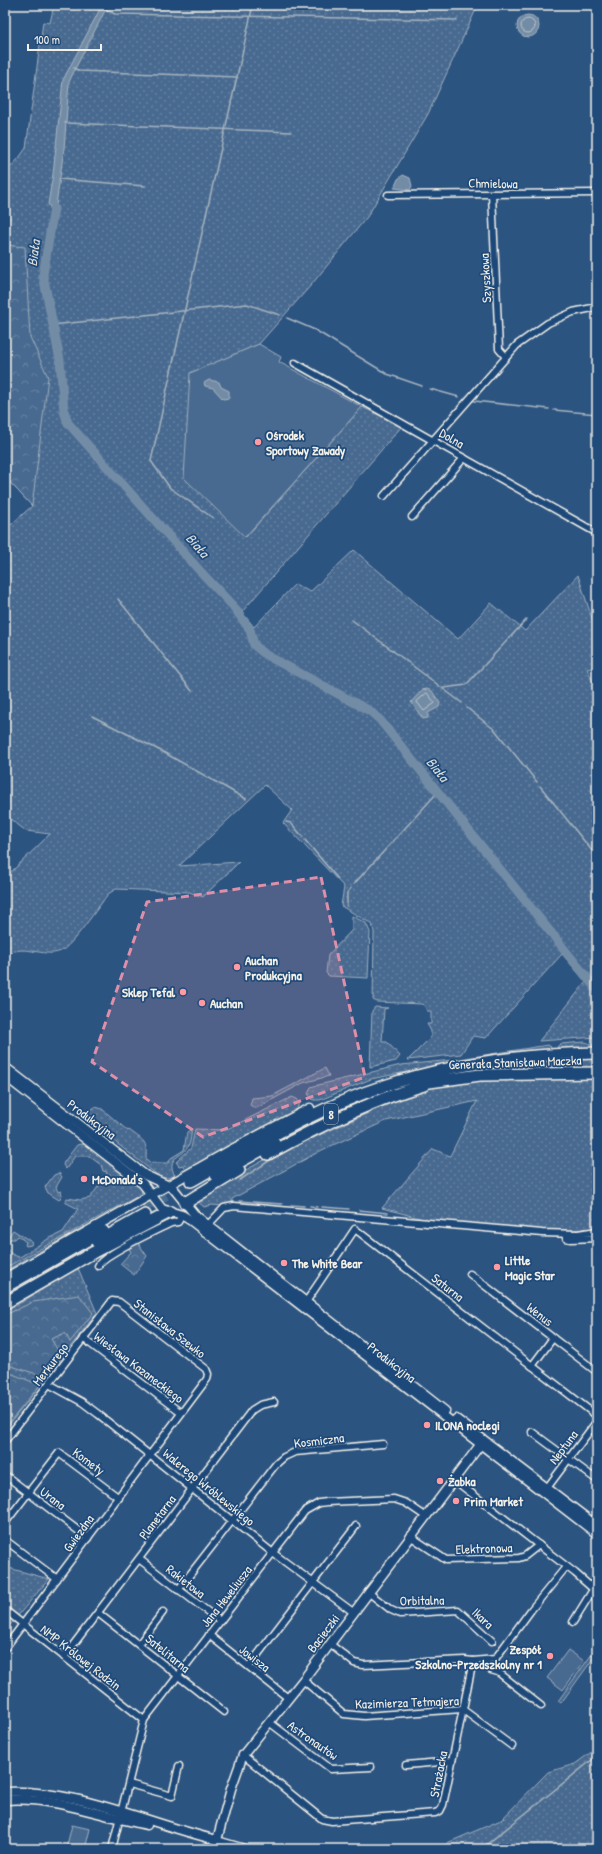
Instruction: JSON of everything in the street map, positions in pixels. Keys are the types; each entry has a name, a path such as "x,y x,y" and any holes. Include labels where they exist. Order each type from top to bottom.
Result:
{"highway":[{"name":"Generała Stanisława Maczka","path":"597,1053 514,1057 453,1068 400,1081 331,1106 287,1127 193,1184 289,1135 362,1101 423,1082 480,1075 597,1073"},
{"path":"310,1108 356,1090 390,1079 425,1071 453,1068"},
{"path":"185,1203 239,1170 308,1133 376,1102 427,1085 480,1075"},
{"path":"5,1287 144,1212 5,1295"},
{"path":"5,1303 94,1252 170,1212"}],"main road":[{"name":"Produkcyjna","path":"5,1067 145,1175 178,1193 195,1214 264,1274 306,1302 482,1442"},
{"name":"Produkcyjna","path":"5,1076 143,1184 162,1209 182,1215 264,1274 545,1490 597,1526"},
{"path":"5,1278 261,1133 310,1108"},
{"path":"170,1212 185,1203"},
{"name":"Bacieczki","path":"217,1840 231,1789 243,1754 303,1680 482,1442"},
{"name":"Produkcyjna","path":"545,1490 597,1534"},
{"path":"5,1792 33,1792 51,1795 121,1816"},
{"path":"5,1800 23,1799 50,1802 121,1816 217,1840"}],"street":[{"name":"Chmielowa","path":"388,195 597,193"},
{"name":"Szyszkowa","path":"492,194 499,349 506,357"},
{"path":"384,496 506,357 527,336 548,323 573,312 597,307"},
{"name":"Dolna","path":"295,363 597,533"},
{"path":"412,517 464,458"},
{"path":"208,1225 224,1208 231,1206 565,1234 597,1231"},
{"path":"98,1266 101,1261 124,1247 171,1223 179,1221 182,1215"},
{"path":"306,1302 355,1229 358,1217"},
{"name":"Saturna","path":"355,1229 597,1416"},
{"path":"565,1234 566,1238 570,1239 597,1238"},
{"name":"Wenus","path":"470,1274 597,1372"},
{"name":"Merkurego","path":"5,1442 110,1302 114,1301"},
{"name":"Stanisława Szewko","path":"114,1301 119,1302 206,1369 208,1374 207,1379 151,1454"},
{"name":"Wiesława Kazaneckiego","path":"83,1338 181,1413"},
{"path":"532,1366 553,1338"},
{"name":"Walerego Wróblewskiego","path":"49,1384 82,1402 151,1454 192,1489 273,1553 353,1612"},
{"name":"Planetarna","path":"64,1657 252,1410 260,1405 274,1402"},
{"name":"Neptuna","path":"545,1490 597,1420"},
{"path":"532,1432 597,1480"},
{"name":"Kosmiczna","path":"178,1590 276,1464 284,1457 295,1452 383,1444"},
{"name":"Komety","path":"5,1523 59,1453 119,1498"},
{"name":"Gwiezdna","path":"5,1648 151,1454"},
{"name":"Urana","path":"5,1475 88,1538"},
{"path":"454,1480 566,1567 596,1588 573,1622"},
{"name":"Jana Heweliusza","path":"112,1849 144,1720 306,1510 319,1503 394,1499 406,1503 425,1516"},
{"path":"249,1666 356,1526"},
{"name":"Elektronowa","path":"410,1536 446,1560 519,1558 525,1556 539,1545"},
{"path":"5,1540 57,1579"},
{"name":"Rakietowa","path":"140,1559 178,1590 220,1621"},
{"path":"330,1644 354,1663 363,1665 464,1660 484,1661 494,1659 531,1609 566,1567"},
{"name":"Orbitalna","path":"368,1592 391,1610 400,1614 458,1610"},
{"name":"NMP Królowej Rodzin","path":"5,1610 144,1720"},
{"name":"Ikara","path":"458,1610 492,1642"},
{"path":"139,1644 163,1612"},
{"name":"Satelitarna","path":"98,1613 224,1712"},
{"name":"Jowisza","path":"209,1635 288,1698"},
{"name":"Strażacka","path":"243,1754 322,1819 332,1821 435,1813 440,1811 443,1805 472,1661"},
{"path":"484,1661 491,1670 498,1672 541,1706"},
{"name":"Kazimierza Tetmajera","path":"303,1680 344,1714 351,1716 462,1708 512,1746"},
{"name":"Astronautów","path":"269,1722 331,1769 371,1767"},
{"path":"406,1765 452,1761"},
{"path":"129,1784 172,1796 179,1766"},
{"path":"217,1840 248,1849"},
{"name":"Bacieczki","path":"216,1849 217,1840"}],"highlighted area":[{"path":"321,877 365,1077 203,1137 92,1062 147,902"}],"green space":[{"path":"54,5 478,5 428,114 367,217 312,284 259,344 190,373 246,537 362,407 402,426 242,612 254,627 295,584 310,592 354,550 458,639 491,603 525,631 578,575 597,634 597,667 587,669 597,689 597,1037 539,1041 586,982 562,954 486,1038 473,1036 461,1054 408,1060 431,1037 431,1031 427,1024 431,1024 431,1011 427,1011 424,1005 421,1004 377,1002 373,1000 374,932 372,924 341,906 344,887 283,823 292,810 265,785 179,866 239,862 203,897 189,892 116,889 108,894 66,948 54,953 18,950 11,952 5,957 5,878 50,834 26,831 5,815 5,783 8,781 5,780 5,530 32,506 5,477 5,173 26,148 43,22 50,23"},
{"path":"5,245 25,247 30,337 48,377 32,506 5,477"},
{"name":"Ośrodek Sportowy Zawady","path":"259,344 281,357 279,362 362,407 245,537 184,478 190,373"},
{"path":"352,916 366,923 370,932 368,978 329,976 326,973 328,955 352,930"},
{"path":"375,1007 388,1008 384,1009 382,1042 387,1042 400,1056 396,1061 370,1067 372,1011"},
{"path":"585,1042 597,1046 597,1048 560,1049 557,1047 560,1044"},
{"path":"548,1045 551,1047 550,1049 487,1056 371,1079 320,1100 313,1100 308,1094 311,1087 314,1086 401,1065 453,1060"},
{"path":"597,1057 597,1070 419,1079 496,1064"},
{"path":"325,1068 329,1076 303,1083 257,1108 250,1105 252,1098 272,1096"},
{"path":"597,1076 597,1228 556,1231 503,1227 423,1219 382,1208 433,1149 450,1156 477,1101 386,1121 322,1150 232,1199 232,1203 223,1206 212,1205 204,1207 197,1201 235,1180 244,1171 316,1132 420,1089 476,1080"},
{"path":"292,1097 297,1099 300,1103 296,1111 177,1175 186,1166 179,1166 176,1162 191,1148 195,1129 225,1130"},
{"path":"96,1107 102,1109 128,1131 129,1130 142,1139 146,1148 146,1159 151,1163 168,1163 171,1158 184,1150 187,1132 192,1129 189,1145 186,1150 173,1161 172,1170 175,1176 167,1178 160,1177 85,1119 87,1113"},
{"path":"77,1145 86,1145 141,1187 142,1194 5,1268 5,1242 13,1230 32,1242 31,1245 26,1246 26,1242 18,1236 15,1239 10,1239 6,1246 8,1250 15,1256 20,1257 48,1239 63,1232 78,1209 65,1202 67,1198 80,1200 90,1198 106,1176 107,1172 103,1171 101,1165 89,1156 75,1156 66,1169 63,1165 64,1162"},
{"path":"59,1173 62,1177 56,1187 58,1192 61,1191 62,1195 59,1200 48,1193 45,1187 54,1175"},
{"path":"85,1226 75,1234 5,1274 5,1271 15,1265"},
{"path":"138,1243 147,1256 134,1275 120,1264 131,1252 128,1247"},
{"path":"78,1268 97,1313 5,1430 5,1312"},
{"path":"79,1295 93,1313 70,1342 65,1333 51,1339 60,1354 43,1376 5,1364 5,1315 33,1302"},
{"path":"5,1371 40,1385 5,1428"},
{"path":"5,1567 49,1579 5,1631"},
{"path":"568,1650 584,1661 563,1690 547,1678"},
{"path":"592,1654 595,1656 561,1703 558,1701"},
{"path":"597,1748 597,1849 441,1849 447,1843 501,1820 548,1772 575,1764"},
{"path":"72,1825 90,1829 85,1849 66,1849"}],"water":[{"path":"102,5 108,5 69,82 64,149 54,219 51,219 51,209 48,204 53,174 63,80"},
{"path":"528,15 536,18 539,26 536,34 528,37 520,34 517,26 520,18"},
{"path":"403,175 410,178 412,186 410,190 394,188 398,179"},
{"path":"209,380 219,382 221,387 229,391 229,398 223,399 213,388 205,386 204,383"},
{"path":"427,689 432,691 440,703 439,707 428,713 428,718 423,719 411,702 422,690"}],"waterway":[{"path":"213,518 170,488 151,461 253,5"},
{"path":"105,9 115,14 457,20"},
{"path":"74,68 79,71 237,77"},
{"path":"65,123 291,132"},
{"path":"59,179 145,186"},
{"name":"Biała","path":"54,208 43,275 60,360 64,411 68,423 233,606 250,630 254,645 266,655 370,711 380,720 597,990"},
{"path":"52,325 247,304 280,315"},
{"path":"287,318 315,330 387,374 422,386"},
{"path":"430,389 459,397"},
{"path":"474,401 549,409"},
{"path":"554,410 597,414"},
{"path":"118,599 192,691"},
{"path":"444,688 466,685 527,619"},
{"path":"352,620 462,703"},
{"path":"467,708 495,730 537,782"},
{"path":"92,716 163,752 246,799"},
{"path":"540,786 597,857"},
{"path":"354,884 437,793"},
{"path":"286,822 291,823 303,837"},
{"path":"305,840 338,879"},
{"path":"347,906 347,893 351,888"},
{"path":"292,1147 394,1101"},
{"path":"240,1180 278,1155"},
{"path":"239,1201 282,1204"},
{"path":"291,1205 304,1206"},
{"path":"310,1206 317,1207"},
{"path":"322,1207 349,1209"},
{"path":"359,1210 388,1213"},
{"path":"481,1849 597,1756"}],"tunnel":[{"path":"142,1208 191,1181"}],"place":[{"name":"Ośrodek Sportowy Zawady","path":"258,442"},
{"name":"Auchan Produkcyjna","path":"237,967"},
{"name":"Sklep Tefal","path":"183,992"},
{"name":"Auchan","path":"202,1003"},
{"name":"McDonald's","path":"84,1179"},
{"name":"The White Bear","path":"284,1263"},
{"name":"Little Magic Star","path":"497,1267"},
{"name":"ILONA noclegi","path":"427,1425"},
{"name":"Żabka","path":"440,1481"},
{"name":"Prim Market","path":"456,1501"},
{"name":"Zespół Szkolno-Przedszkolny nr 1","path":"550,1656"}]}
